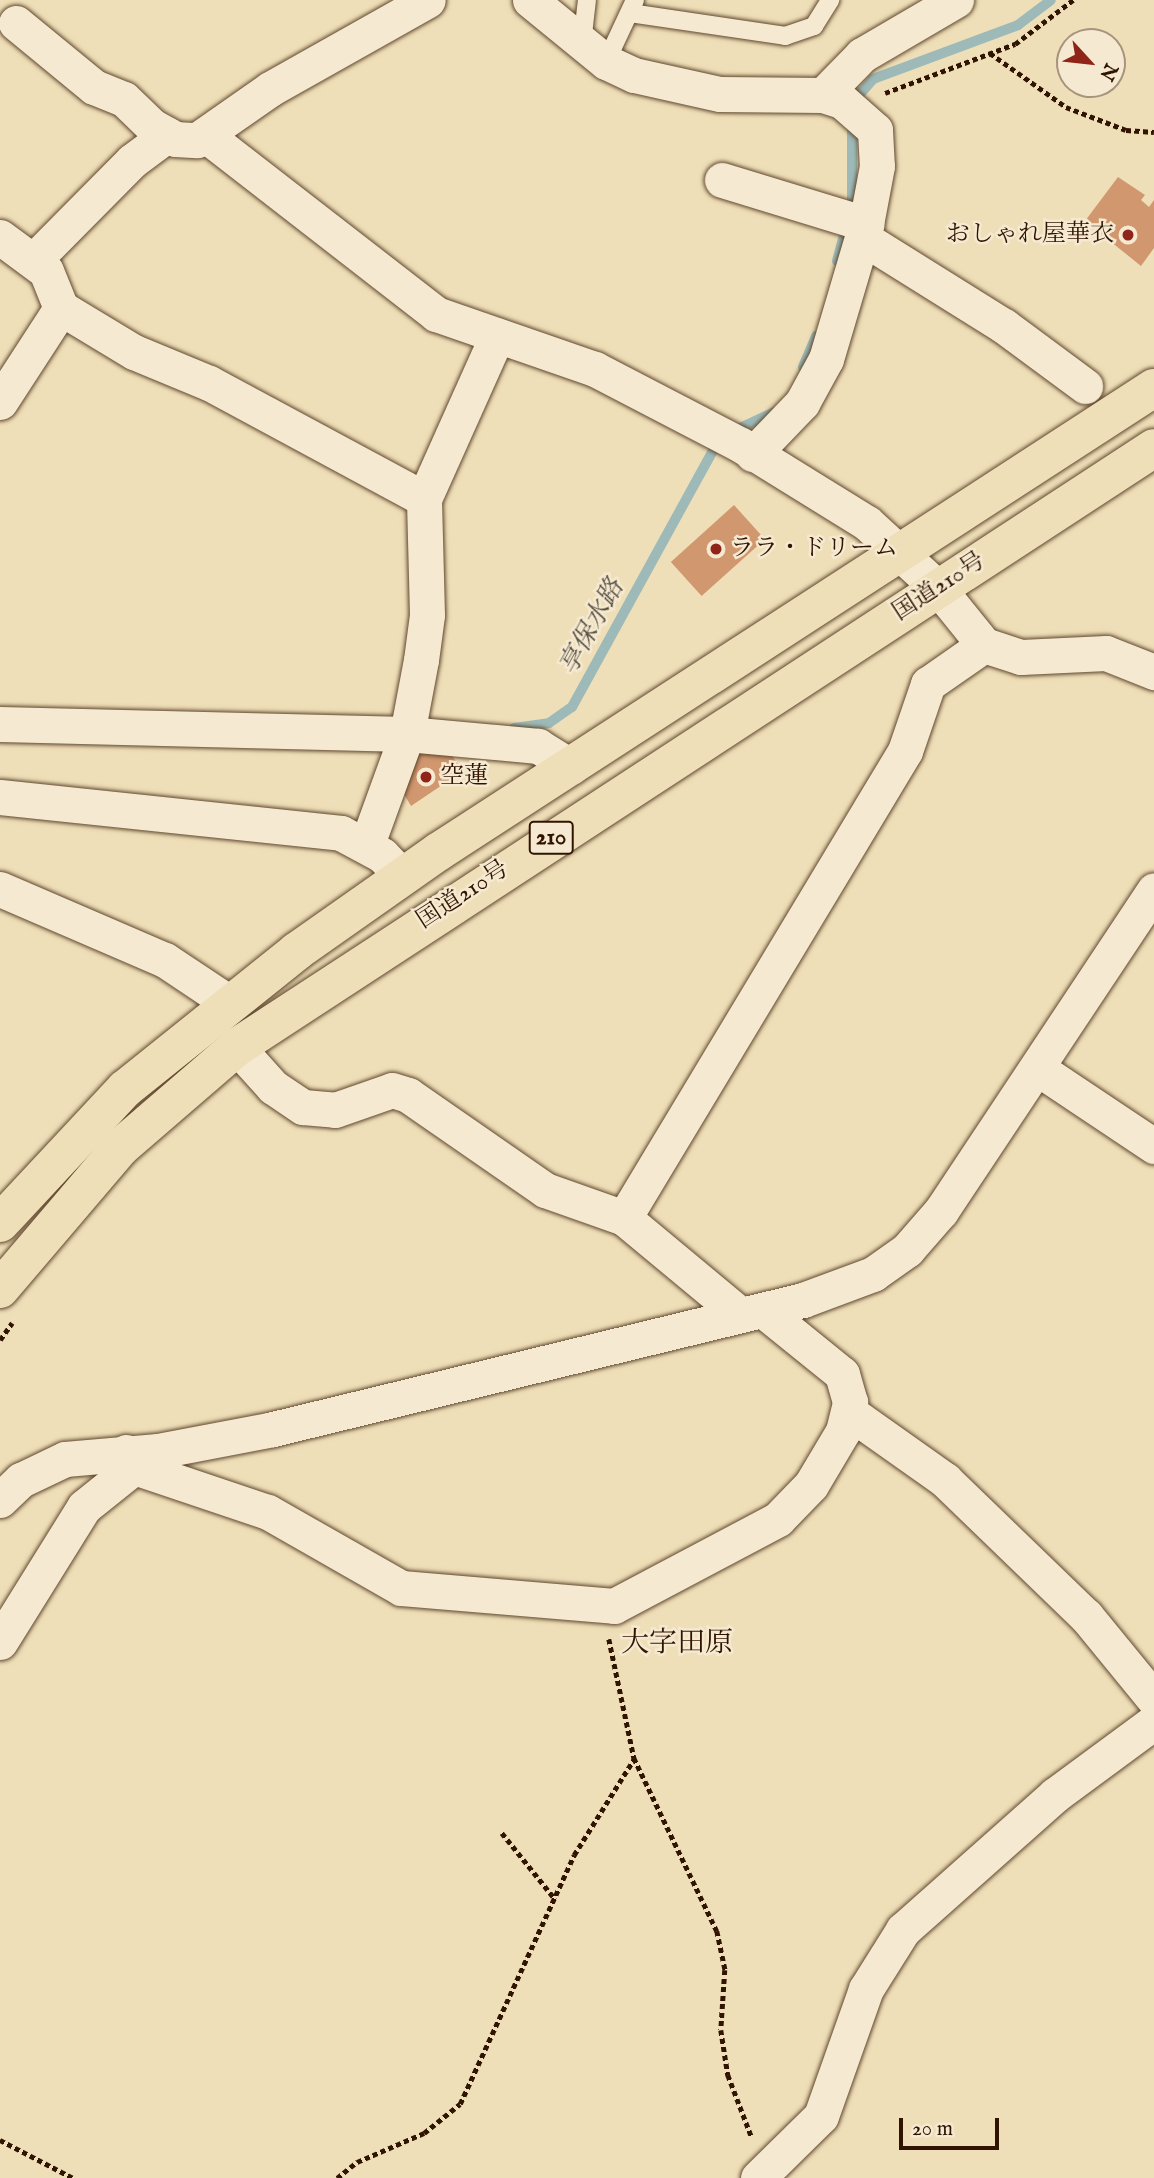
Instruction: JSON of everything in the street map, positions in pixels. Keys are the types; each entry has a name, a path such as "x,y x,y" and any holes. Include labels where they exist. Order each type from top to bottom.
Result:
{"highway":[{"name":"国道210号","path":"0,1223 80,1131 228,1002 402,877 1154,388"},
{"name":"国道210号","path":"0,1289 112,1156 237,1047 1154,448"}],"street":[{"path":"208,137 270,89 428,0"},
{"path":"530,0 594,52 690,90 844,105 878,149 864,231 820,373 802,403 753,454"},
{"path":"844,105 862,55 956,0"},
{"path":"16,23 94,87 124,99 167,135 208,137 436,314 595,369 753,454 867,523 938,588 984,645 1021,657 1106,653 1154,672"},
{"path":"34,260 132,161 167,135"},
{"path":"722,180 864,231 1004,326 1085,386"},
{"path":"0,237 34,260 56,284 61,308 0,402"},
{"path":"61,308 134,352 209,383 424,499"},
{"path":"367,844 407,734 427,615 424,499 498,336"},
{"path":"624,1218 905,751 928,684 984,645"},
{"path":"0,724 407,734 538,746 571,767"},
{"path":"0,797 311,828 367,844 402,877"},
{"path":"0,890 165,960 228,1002"},
{"path":"0,1500 21,1480 65,1459 130,1460 273,1429 752,1313 849,1286 907,1250 942,1211 1154,890"},
{"path":"130,1460 268,1512 401,1588 605,1607 778,1519 823,1468 849,1412 842,1374 752,1313 624,1218 545,1190 399,1091 335,1110 293,1103 237,1047"},
{"path":"1037,1068 1154,1146"},
{"path":"849,1412 945,1480 1086,1616 1154,1699"},
{"path":"0,1642 84,1507 130,1460"},
{"path":"763,2172 821,2116 862,1997 903,1930 1055,1795 1154,1722"}],"lane":[{"path":"587,0 594,52"},
{"path":"594,52 633,6 785,36 805,32 830,0"}],"path":[{"path":"844,105 990,53 1035,33 1073,0"},
{"path":"990,53 1066,107 1126,131 1154,132"},
{"path":"605,1607 634,1758 717,1931 725,1970 722,2030 728,2075 763,2172"},
{"path":"337,2178 357,2162 424,2133 460,2104 596,1814 634,1758"},
{"path":"502,1833 555,1899"},
{"path":"0,2140 74,2178"}],"building":[{"name":"おしゃれ屋華衣","path":"1118,177 1145,195 1141,200 1149,207 1154,200 1154,248 1141,266 1085,221"},
{"name":"ララ・ドリーム","path":"734,505 765,539 702,596 671,562"},
{"name":"空蓮","path":"410,747 447,749 463,771 411,806 397,782"}],"waterway":[{"name":"享保水路","path":"854,101 873,79 1018,25 1051,0"},
{"name":"享保水路","path":"852,123 852,203"},
{"name":"享保水路","path":"837,261 844,235"},
{"name":"享保水路","path":"803,367 816,336"},
{"name":"享保水路","path":"740,428 774,412"},
{"name":"享保水路","path":"514,728 549,723 572,707 717,443"}],"place":[{"name":"おしゃれ屋華衣","path":"1128,235"},
{"name":"ララ・ドリーム","path":"716,549"},
{"name":"空蓮","path":"426,777"}],"district":[{"name":"大字田原","path":"677,1644"}]}
